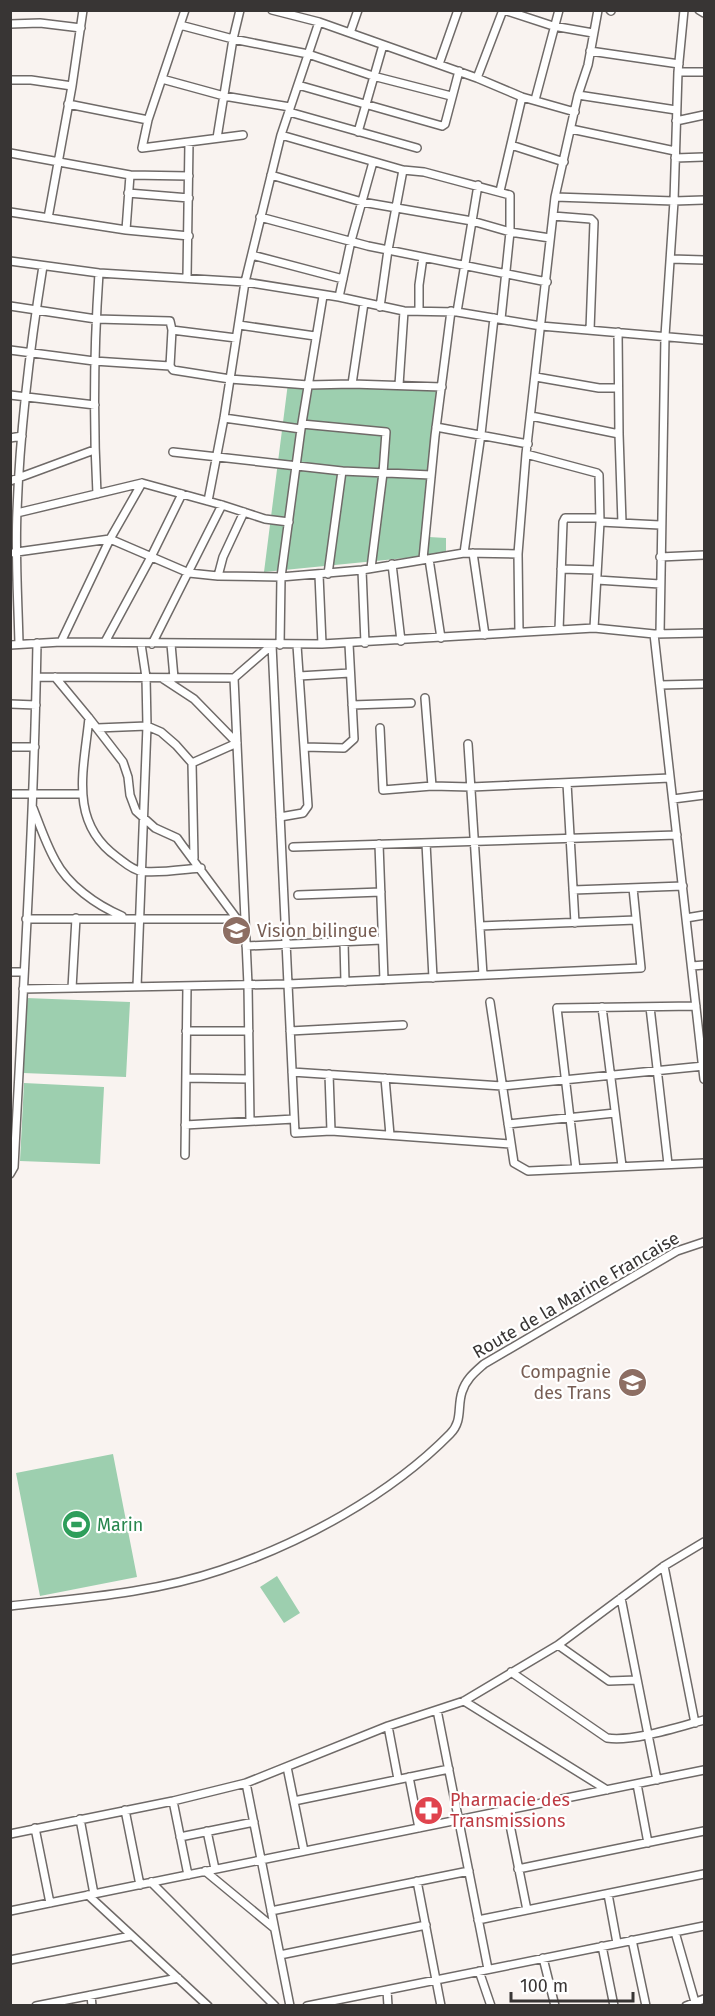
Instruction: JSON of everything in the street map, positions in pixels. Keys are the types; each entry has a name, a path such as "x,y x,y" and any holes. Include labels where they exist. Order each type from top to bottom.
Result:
{"street":[{"path":"48,218 83,10"},
{"path":"185,10 148,120 142,148 243,135"},
{"path":"217,138 232,39 240,10"},
{"path":"272,10 319,22 459,71 522,97 575,112"},
{"path":"309,19 312,10"},
{"path":"350,33 358,10"},
{"path":"439,64 458,10"},
{"path":"477,78 504,10 554,26 593,33"},
{"path":"535,100 559,10"},
{"path":"519,632 518,554 526,454 555,197 578,95 588,65 598,10"},
{"path":"684,10 678,68 674,201 665,336 657,634 670,778 705,1078"},
{"path":"699,10 705,13"},
{"path":"208,501 224,418 245,282 260,217 281,135 319,22"},
{"path":"10,24 40,23 81,28"},
{"path":"180,25 232,39 308,54 373,76 451,96"},
{"path":"358,132 382,45"},
{"path":"590,51 705,72"},
{"path":"298,85 442,126 445,123 459,71"},
{"path":"162,79 224,96 290,109 358,132 417,148"},
{"path":"10,80 31,80 72,86"},
{"path":"578,95 676,110"},
{"path":"500,191 522,97"},
{"path":"68,104 148,120"},
{"path":"676,121 705,115"},
{"path":"571,129 675,154 705,157"},
{"path":"281,135 403,170 424,172 478,185 500,191 511,197 505,275 464,553"},
{"path":"187,277 189,141"},
{"path":"511,145 564,162"},
{"path":"10,153 130,176 189,176"},
{"path":"339,297 351,241 374,162"},
{"path":"380,307 387,250 403,170"},
{"path":"271,175 362,202 472,221 510,232 550,238"},
{"path":"126,230 130,176"},
{"path":"441,638 426,559 431,475 454,311 465,266 478,185"},
{"path":"128,193 189,198"},
{"path":"555,197 705,200"},
{"path":"10,212 126,230 189,236"},
{"path":"553,216 591,219 594,222 590,330"},
{"path":"260,217 387,250 547,282"},
{"path":"252,255 343,279"},
{"path":"419,311 419,285 423,257"},
{"path":"670,259 705,260"},
{"path":"10,261 99,273 245,282 339,297 404,311 454,311 541,326 705,340"},
{"path":"43,266 25,397 22,436 14,553 15,645 61,642 349,644 594,628 657,634 705,633"},
{"path":"97,494 94,450 94,361 99,273"},
{"path":"323,296 315,336 281,577 276,645 280,817 295,1133 331,1131 511,1144"},
{"path":"352,384 364,303"},
{"path":"10,306 96,319 170,321 172,330 170,366"},
{"path":"399,385 404,311"},
{"path":"239,325 315,336"},
{"path":"172,330 236,338"},
{"path":"618,332 622,523"},
{"path":"10,350 94,361 170,366 173,370 230,379 308,385 442,387"},
{"path":"536,377 599,388 618,388"},
{"path":"10,395 94,405"},
{"path":"531,416 619,434"},
{"path":"224,418 302,427 386,432 371,568"},
{"path":"436,427 528,444"},
{"path":"10,438 22,436"},
{"path":"10,481 94,450"},
{"path":"173,452 296,467 431,475"},
{"path":"526,454 597,473 600,480 594,628"},
{"path":"328,574 342,471"},
{"path":"17,513 142,483 265,519 289,522"},
{"path":"61,642 110,539 142,483"},
{"path":"105,642 152,557 182,494"},
{"path":"152,644 222,505"},
{"path":"218,576 223,557 244,512"},
{"path":"559,630 565,518 660,525"},
{"path":"14,553 110,539 189,573 281,577 362,570 464,553 518,554"},
{"path":"473,553 485,635"},
{"path":"660,557 705,555"},
{"path":"392,564 401,641"},
{"path":"561,569 597,570"},
{"path":"362,570 365,643"},
{"path":"319,575 321,644"},
{"path":"597,580 660,584"},
{"path":"10,1174 14,1167 24,972 35,747 37,643"},
{"path":"137,987 147,726 146,677 141,644"},
{"path":"171,644 174,678"},
{"path":"304,747 344,748 350,744 354,734 349,644"},
{"path":"37,677 234,678 276,645"},
{"path":"280,817 303,813 308,806 297,645"},
{"path":"299,676 350,673"},
{"path":"55,677 123,762 134,806 155,828 177,838 240,920"},
{"path":"162,678 194,699 237,743"},
{"path":"234,678 240,920 246,946 248,985 250,1121"},
{"path":"660,684 705,684"},
{"path":"425,698 432,786"},
{"path":"352,705 411,703"},
{"path":"10,704 36,705"},
{"path":"89,718 81,794 84,811 99,840 112,854 141,872 201,868"},
{"path":"97,728 147,726 161,732 192,763 194,859"},
{"path":"380,728 383,790 432,786 471,787 670,778"},
{"path":"192,763 237,743"},
{"path":"468,744 483,975"},
{"path":"10,747 35,747"},
{"path":"567,783 575,923"},
{"path":"10,794 81,794"},
{"path":"673,799 705,795"},
{"path":"32,806 55,861 68,879 111,911 127,918"},
{"path":"293,847 677,835"},
{"path":"426,843 433,978"},
{"path":"379,844 384,980"},
{"path":"573,890 683,886"},
{"path":"23,989 288,984 640,968 633,888"},
{"path":"298,895 381,892"},
{"path":"686,918 705,915"},
{"path":"72,988 76,918"},
{"path":"26,919 240,920"},
{"path":"480,926 636,920"},
{"path":"246,946 382,940"},
{"path":"344,942 345,982"},
{"path":"692,966 705,965"},
{"path":"10,972 24,972"},
{"path":"185,1155 187,986"},
{"path":"490,1002 514,1163 528,1171 705,1162"},
{"path":"576,1169 557,1008 696,1006"},
{"path":"602,1007 622,1166"},
{"path":"650,1007 668,1164"},
{"path":"290,1031 403,1025"},
{"path":"186,1031 249,1031"},
{"path":"292,1072 502,1086 704,1066"},
{"path":"329,1074 331,1131"},
{"path":"186,1078 249,1079"},
{"path":"385,1078 390,1135"},
{"path":"508,1124 615,1113"},
{"path":"185,1125 294,1119"},
{"name":"Route de la Marine Francaise","path":"10,1606 120,1593 221,1570 280,1547 336,1519 374,1496 452,1432 460,1417 461,1398 465,1384 469,1377 484,1364 677,1251 705,1242"},
{"path":"10,1834 173,1801 246,1783 388,1726 464,1701 558,1644 664,1566 705,1542"},
{"path":"664,1566 695,1723"},
{"path":"621,1598 657,1780"},
{"path":"558,1644 609,1681 637,1680"},
{"path":"511,1672 607,1738 616,1740 705,1720"},
{"path":"464,1701 607,1790"},
{"path":"437,1710 488,1969"},
{"path":"388,1726 399,1779"},
{"path":"287,1767 304,1851"},
{"path":"294,1801 449,1769"},
{"path":"10,1911 705,1770"},
{"path":"409,1777 419,1828"},
{"path":"246,1783 290,2006"},
{"path":"637,1784 648,1843"},
{"path":"173,1801 188,1875"},
{"path":"125,1810 140,1885"},
{"path":"507,1810 527,1910"},
{"path":"80,1819 91,1894 131,1936 208,2006"},
{"path":"180,1837 254,1822"},
{"path":"35,1828 50,1903"},
{"path":"207,1831 215,1869"},
{"path":"518,1869 705,1831"},
{"path":"205,1871 274,1928"},
{"path":"271,1911 469,1871"},
{"path":"478,1920 705,1874"},
{"path":"417,1881 441,2006"},
{"path":"151,1882 275,2006"},
{"path":"608,1894 617,1943"},
{"path":"280,1955 426,1926"},
{"path":"307,2006 705,1926"},
{"path":"675,1932 695,2002"},
{"path":"10,1960 131,1936"},
{"path":"632,1940 646,2006"},
{"path":"602,1946 614,2006"},
{"path":"543,1958 555,2006"},
{"path":"479,1971 491,2006"},
{"path":"36,2006 178,1978"},
{"path":"387,1990 388,2006"},
{"path":"91,1995 92,2006"},
{"path":"686,2006 705,1999"}],"green space":[{"path":"288,383 441,387 443,391 429,537 446,538 446,554 264,572"},
{"path":"26,998 130,1002 126,1077 23,1073"},
{"path":"24,1083 104,1087 100,1164 20,1161"},
{"name":"Marin","path":"113,1454 137,1577 40,1596 16,1473"},
{"path":"277,1576 300,1613 284,1623 260,1587"}],"place":[{"name":"Vision bilingue","path":"236,931"},
{"name":"Compagnie des Trans","path":"632,1382"},
{"name":"Marin","path":"76,1525"},
{"name":"Pharmacie des Transmissions","path":"429,1810"}]}
